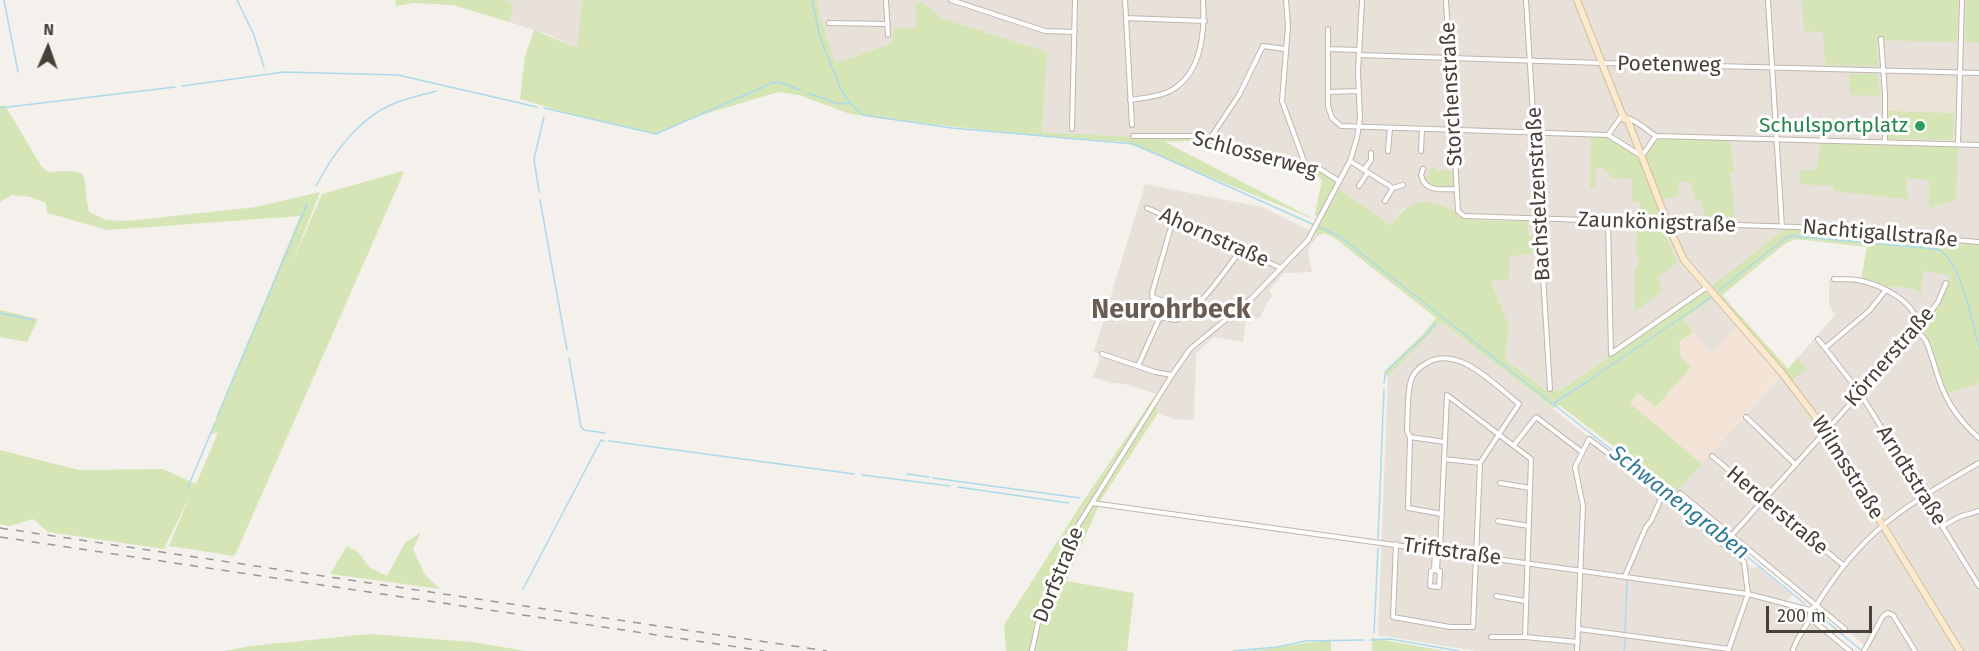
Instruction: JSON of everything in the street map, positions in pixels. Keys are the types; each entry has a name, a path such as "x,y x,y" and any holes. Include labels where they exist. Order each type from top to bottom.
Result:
{"street":[{"path":"886,0 888,35"},
{"path":"951,0 1046,32 1075,32"},
{"path":"1072,129 1075,0"},
{"path":"1125,0 1132,126"},
{"path":"1130,99 1166,93 1184,80 1196,62 1204,21 1203,0"},
{"path":"1286,0 1288,26 1282,102 1305,165"},
{"name":"Dorfstraße","path":"1032,651 1040,618 1077,527 1172,375 1190,349 1252,298 1308,240 1350,161 1359,128 1362,0"},
{"name":"Storchenstraße","path":"1446,0 1458,211 1461,213"},
{"name":"Bachstelzenstraße","path":"1527,0 1550,389"},
{"name":"Wilmsstraße","path":"1576,0 1684,260 1789,381 1825,432 1959,651"},
{"path":"1768,0 1782,227"},
{"path":"1958,144 1962,0"},
{"path":"1126,18 1204,21"},
{"path":"829,23 888,24"},
{"path":"1328,29 1328,106 1332,118 1341,126 1608,135 1640,155 1656,136"},
{"path":"1881,39 1885,94 1885,142"},
{"path":"1209,140 1239,95 1263,46 1285,49"},
{"name":"Poetenweg","path":"1328,49 1449,58 1979,73"},
{"path":"1328,92 1359,92"},
{"path":"1608,135 1624,116 1656,136 1979,145"},
{"path":"1388,151 1390,128"},
{"path":"1421,151 1422,129"},
{"name":"Schlosserweg","path":"1133,136 1193,136 1320,169 1339,182"},
{"path":"1359,186 1371,159 1371,153"},
{"path":"1350,161 1403,191"},
{"name":"Storchenstraße","path":"1423,169 1421,175 1423,184 1427,187 1435,190 1457,189"},
{"path":"1385,201 1395,187 1402,185"},
{"name":"Ahornstraße","path":"1147,208 1281,268"},
{"name":"Zaunkönigstraße","path":"1461,213 1469,217 1782,227"},
{"path":"1173,220 1152,297 1160,317 1176,320 1191,309 1215,284 1240,251"},
{"path":"1608,222 1611,354 1707,287"},
{"name":"Nachtigallstraße","path":"1782,227 1979,242"},
{"path":"1834,279 1861,280 1886,290 1914,312 1918,322 1916,330 1926,341 1943,390 1952,408 1979,438"},
{"name":"Körnerstraße","path":"1732,535 1916,330 1938,302 1946,283"},
{"path":"1825,348 1869,311 1886,290"},
{"path":"1152,297 1191,309"},
{"path":"1138,366 1160,317"},
{"name":"Arndtstraße","path":"1818,339 1860,393 1979,586"},
{"path":"1102,354 1172,375"},
{"path":"1396,544 1393,617 1450,627 1473,627 1480,463 1519,404 1461,361 1446,358 1431,360 1417,369 1410,382 1407,430 1410,437 1408,508 1442,514"},
{"path":"1435,570 1442,514 1447,394 1531,458 1525,636"},
{"path":"1514,444 1536,417 1582,452"},
{"path":"1746,417 1795,464"},
{"path":"1410,437 1445,442"},
{"path":"1577,651 1583,506 1575,467 1589,439 1663,494 1741,558 1745,564 1748,594 1728,650 1579,628"},
{"name":"Herderstraße","path":"1712,456 1843,566"},
{"path":"1444,459 1480,463"},
{"path":"1793,651 1795,642 1810,618 1810,610 1816,606 1843,566 1882,525 1923,496 1979,463"},
{"path":"1500,483 1530,488"},
{"path":"1680,493 1845,629"},
{"path":"1625,576 1646,526 1651,521 1663,494"},
{"name":"Triftstraße","path":"1092,503 1748,594 1810,610"},
{"path":"1943,526 1959,517 1979,511"},
{"path":"1498,521 1528,526"},
{"path":"1496,596 1525,601"},
{"path":"1864,651 1883,616 1888,613 1893,615 1915,651"},
{"path":"1810,618 1850,651"},
{"path":"1491,637 1525,636 1578,642"}],"shaded area":[{"path":"504,0 582,0 577,49 550,35 509,22 514,5"},
{"path":"817,0 1979,0 1979,292 1947,250 1788,228 1722,295 1788,369 1835,315 1829,305 1829,279 1861,280 1886,287 1910,288 1920,294 1923,271 1949,275 1949,284 1945,292 1979,335 1979,651 1870,651 1819,609 1817,611 1731,537 1675,493 1779,378 1736,328 1711,354 1683,320 1712,299 1705,291 1559,391 1545,390 1505,359 1509,326 1491,281 1509,256 1528,237 1527,221 1466,218 1454,211 1403,209 1390,225 1345,195 1337,183 1320,170 1209,142 1042,132 1046,52 941,18 923,2 915,3 917,28 892,30 890,44 835,63"},
{"path":"1885,75 1956,79 1954,142 1886,141 1888,94"},
{"path":"1145,184 1262,207 1319,235 1310,246 1308,254 1312,272 1284,273 1269,290 1272,296 1260,318 1246,319 1243,342 1214,337 1196,354 1194,420 1173,419 1158,413 1156,394 1093,377 1101,356 1094,351"},
{"path":"1440,321 1737,552 1750,568 1758,567 1792,595 1786,602 1811,611 1815,614 1814,617 1854,651 1475,651 1378,635 1388,376"},
{"path":"1736,328 1779,377 1702,464 1629,403 1638,393 1657,407 1681,357 1679,342 1693,332 1711,353"}],"green space":[{"path":"396,0 504,0 514,5 509,22 453,5 414,3 395,6"},
{"path":"582,0 817,0 835,63 890,44 892,29 916,28 915,2 923,2 941,18 1047,52 1042,132 1190,138 1320,170 1337,183 1337,188 1390,225 1410,206 1424,202 1440,205 1472,219 1528,221 1528,236 1538,235 1540,254 1509,256 1509,279 1491,281 1509,326 1505,359 1545,390 1559,391 1704,291 1712,299 1683,320 1693,332 1679,342 1681,357 1691,367 1656,407 1638,393 1630,403 1702,464 1675,493 1559,405 1553,408 1440,321 1388,376 1383,373 1436,318 1336,239 1324,233 1319,235 1314,232 1320,222 1315,214 1322,180 1315,175 1290,171 1275,164 1252,160 1187,141 1165,142 1316,220 1124,142 1030,135 884,119 850,114 799,95 778,92 692,118 656,134 571,114 520,99 525,56 534,30 577,48"},
{"path":"1802,0 1958,0 1957,42 1877,40 1878,66 1825,65 1823,32 1804,31"},
{"path":"1966,0 1979,0 1979,43 1965,42"},
{"path":"1849,74 1878,74 1880,96 1850,95"},
{"path":"5,105 41,166 48,172 74,171 84,176 89,212 106,220 127,221 256,207 320,192 291,265 322,194 404,172 234,556 169,546 191,493 164,549 48,532 33,519 10,526 0,524 0,450 79,470 163,469 196,484 218,433 210,434 300,216 108,230 47,213 46,203 30,197 12,195 0,202 0,106"},
{"name":"Schulsportplatz","path":"1887,111 1954,113 1953,140 1886,139"},
{"path":"1591,135 1608,136 1636,157 1646,154 1657,138 1730,139 1734,173 1729,173 1735,225 1707,224 1701,201 1696,200 1690,182 1678,182 1679,196 1663,200 1660,216 1641,213 1639,202 1632,201 1632,179 1611,178 1608,172 1600,167 1596,169 1595,188 1590,188"},
{"path":"1820,142 1958,146 1956,200 1929,208 1929,180 1907,178 1906,193 1909,200 1835,191 1833,186 1800,184 1799,171 1817,169"},
{"path":"1436,168 1438,172 1446,169 1454,172 1453,186 1432,187 1424,183 1424,178 1429,175 1429,169"},
{"path":"1637,227 1662,227 1677,262 1658,278 1662,291 1634,313 1635,267 1638,267 1639,257 1636,256"},
{"path":"1786,228 1979,244 1979,383 1946,394 1928,342 1918,332 1949,284 1949,275 1923,271 1921,294 1910,288 1886,287 1861,280 1867,247 1796,239 1786,243 1722,295 1788,369 1797,358 1807,369 1792,380 1712,286"},
{"path":"0,310 38,319 27,342 0,337"},
{"path":"1156,394 1158,413 1102,498 1066,581 1134,593 1127,651 1006,651 1004,625 1078,509"},
{"path":"421,532 413,549 425,575 440,589 330,574 347,546 359,553 369,567 387,576 405,543"},
{"path":"369,634 472,642 526,651 224,651 251,646"},
{"path":"1372,638 1445,651 1372,651"},
{"path":"1331,640 1331,651 1248,651"}],"waterway":[{"path":"4,0 18,72"},
{"path":"237,0 254,35 264,67"},
{"name":"Schwanengraben","path":"812,0 820,37 841,90 850,103 863,115 952,128 1134,144 1339,236 1669,493 1805,604"},
{"path":"182,86 284,72 398,75 537,107"},
{"path":"544,108 656,134 772,83 779,82 800,90"},
{"path":"0,108 175,87"},
{"path":"316,186 339,149 370,117 395,103 436,91"},
{"path":"807,93 839,104 849,103"},
{"path":"539,192 534,159 544,117"},
{"path":"540,200 567,350"},
{"path":"217,417 307,204"},
{"path":"1718,291 1786,238 1792,236 1936,249 1944,254 1959,277 1979,347"},
{"path":"1554,403 1710,298"},
{"path":"0,313 33,320"},
{"path":"1384,383 1386,371 1435,324"},
{"path":"569,358 581,427 584,430 605,433"},
{"path":"1378,538 1384,389"},
{"path":"188,487 215,423"},
{"path":"523,589 601,440 604,441"},
{"path":"609,441 854,474"},
{"path":"907,474 929,477"},
{"path":"862,475 950,486"},
{"path":"933,478 1080,498"},
{"path":"958,487 1069,503"},
{"path":"1374,633 1378,548"},
{"path":"1625,631 1627,580"},
{"path":"1818,614 1862,651"},
{"path":"1624,651 1625,638"},
{"path":"1370,640 1390,639 1459,651"},
{"path":"1233,651 1277,647 1306,641 1364,640"}],"railway":[{"path":"0,528 827,651"},
{"path":"0,537 764,651"}],"place":[{"name":"Schulsportplatz","path":"1920,126"}],"district":[{"name":"Neurohrbeck","path":"1171,310"}]}
